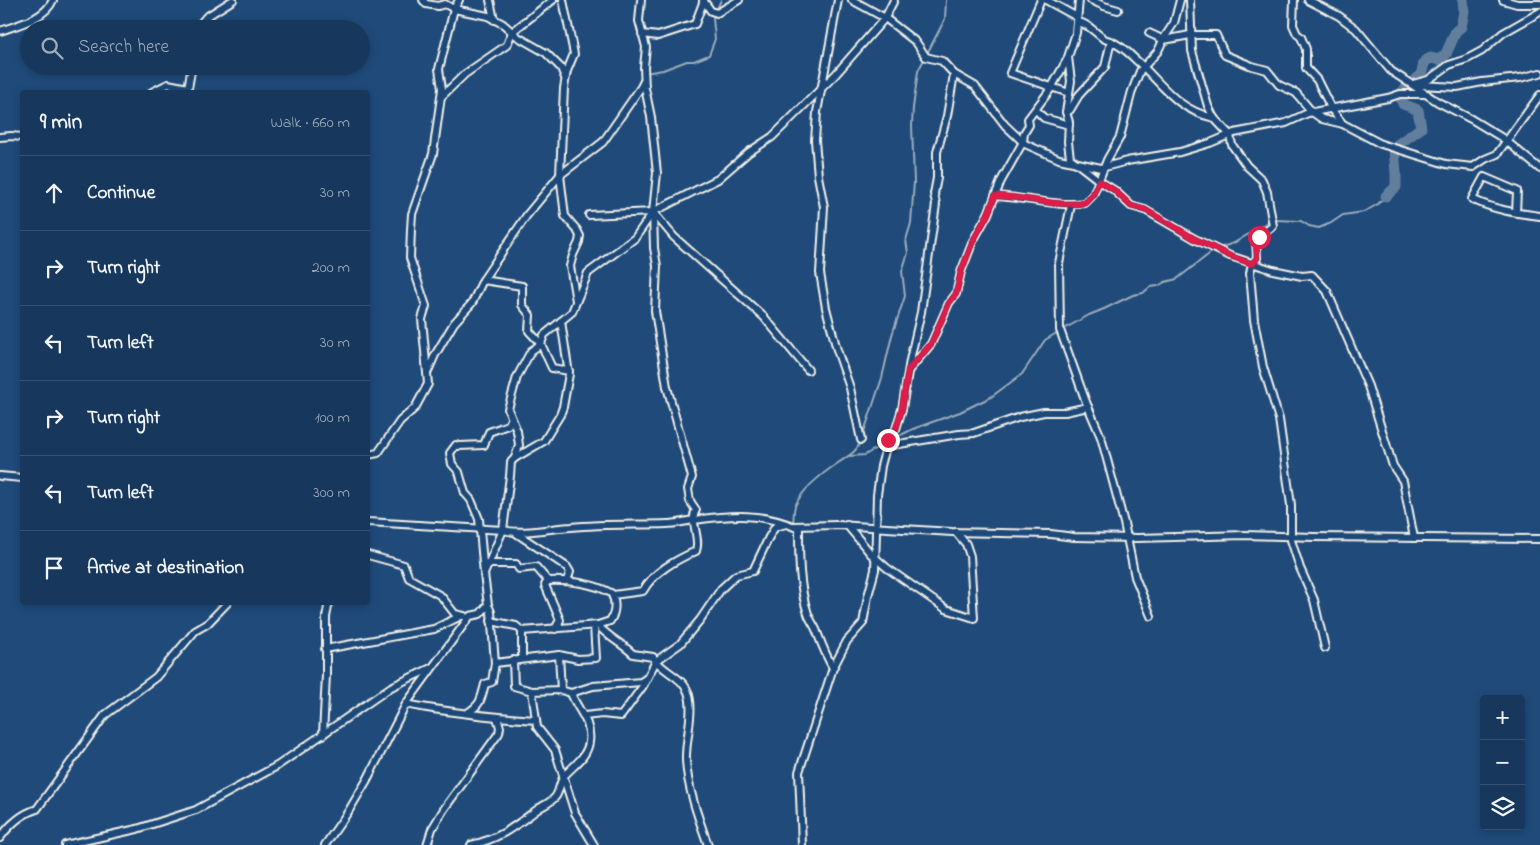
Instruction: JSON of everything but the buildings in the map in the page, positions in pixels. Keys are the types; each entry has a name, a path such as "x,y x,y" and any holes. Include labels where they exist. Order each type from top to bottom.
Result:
{"street":[{"path":"28,20 40,15 51,5 53,0"},
{"path":"204,20 233,0"},
{"path":"423,0 426,4 438,6 445,4 454,9 488,16 546,54 561,68 565,79"},
{"path":"370,455 378,453 400,421 415,408 428,384 422,319 426,306 410,258 412,214 434,154 442,88 439,69 454,9 459,0"},
{"path":"490,0 494,20"},
{"path":"441,97 465,74 507,45 512,32 554,0"},
{"path":"562,0 574,52 565,79 560,175 565,218 577,230 580,236 570,266 576,302"},
{"path":"548,581 567,581 603,589 613,595 643,591 652,577 697,549 697,534 694,520 696,508 690,502 688,489 692,477 667,390 655,311 657,266 654,248 653,212 657,173 645,78 646,47 639,21 641,0"},
{"path":"642,34 658,36 695,24 704,0"},
{"path":"704,0 711,11 717,13 739,0"},
{"path":"838,0 820,91 815,140 818,176 824,206 820,273 826,308 837,350 850,388 861,440"},
{"path":"852,0 885,18 916,42 926,57 942,62 954,74 975,86 1005,125 1023,142 1059,159 1101,168 1180,152 1210,143 1229,134 1286,123 1312,112 1388,98 1400,94 1427,94"},
{"path":"589,215 653,212 718,179 749,152 772,137 820,91 885,18 894,0"},
{"path":"1041,0 1010,73 1069,93"},
{"path":"1046,0 1086,24 1102,37 1134,57 1181,105 1214,118"},
{"path":"908,370 931,344 949,303 956,294 961,272 970,249 988,214 1001,181 1023,142 1028,119 1052,87 1068,56 1076,33 1079,0"},
{"path":"1091,0 1118,10"},
{"path":"995,196 1014,196 1071,205 1085,203 1093,194 1120,137 1132,91 1140,70 1158,51 1163,39 1174,23 1180,0"},
{"path":"1190,0 1194,62 1202,89 1214,118 1229,134 1232,145 1247,166 1262,180 1270,206 1273,226 1256,239 1257,258 1252,264 1250,273 1254,320 1263,367 1279,419 1291,505 1291,536 1300,568 1314,600 1325,648"},
{"path":"1294,0 1293,25 1306,49 1306,68 1322,88 1331,109 1343,124"},
{"path":"1308,0 1339,16 1356,29 1391,71 1505,141 1540,169"},
{"path":"1503,0 1517,4 1540,4"},
{"path":"1413,84 1428,80 1449,65 1467,59 1482,51 1503,33 1540,12"},
{"path":"0,31 20,23"},
{"path":"1149,33 1163,39 1192,35 1216,36 1225,55 1267,70 1279,86 1296,93 1312,112 1322,119 1343,124 1381,144 1462,167 1473,167 1497,154 1540,95"},
{"path":"1066,112 1070,110 1079,95 1106,67 1111,41"},
{"path":"1068,56 1071,81 1066,112 1069,125 1068,142 1070,158 1099,181 1114,190 1131,206 1146,210 1195,239 1230,256 1252,264 1302,276 1312,275 1327,291 1368,386 1393,466 1403,481 1414,538"},
{"path":"1413,84 1457,87 1520,78 1540,73"},
{"path":"802,845 799,772 833,668 848,642 863,623 875,570 880,466 887,446 896,429 902,408 921,312 936,204 934,194 938,152 954,74"},
{"path":"156,90 168,84 188,88 190,75"},
{"path":"428,373 435,355 454,323 472,303 483,280 527,216 560,175 603,142 641,87 645,78"},
{"path":"1036,110 1044,118 1069,125"},
{"path":"0,136 20,137"},
{"path":"1516,213 1517,191 1484,177 1472,200 1489,207 1516,213 1540,216"},
{"path":"1071,205 1059,263 1060,330 1101,437 1135,577 1151,616"},
{"path":"515,458 519,445 517,432 508,409 517,376 531,351 541,344 544,335 570,315 588,273 635,238 653,212"},
{"path":"653,212 674,237 764,317 808,370"},
{"path":"483,280 522,286 522,305 530,315 529,331 541,344 552,368 569,371"},
{"path":"484,574 503,530 510,462 542,444 563,407 569,371 561,321"},
{"path":"887,446 974,433 1020,417 1044,412 1065,412 1088,407"},
{"path":"466,713 480,703 485,684 491,683 495,663 480,530 476,511 465,493 458,471 452,464 450,453 456,444 468,446 484,444 489,432 508,425 512,420"},
{"path":"0,476 20,478"},
{"path":"516,533 529,530 579,526 669,524 730,516 762,516 790,525 799,529 799,563 802,587 809,615 817,631 822,648 833,668"},
{"path":"370,522 503,530 516,533 568,567 570,572 567,581"},
{"path":"585,716 602,714 621,716 630,707 656,661 680,644 700,620 721,589 736,575 753,571 775,527 790,525 847,525 956,532 1126,538 1245,535 1540,539"},
{"path":"847,525 887,568 946,609 974,618 970,556 966,544 956,532"},
{"path":"370,556 404,566 409,578 442,596 453,613 461,616 480,614 488,606"},
{"path":"489,564 516,564 519,569 536,566 548,581"},
{"path":"548,581 545,585 560,620 555,629"},
{"path":"491,621 516,626 522,631 596,626 612,619 614,612 613,595"},
{"path":"0,838 8,827 24,813 37,809 104,715 156,676 195,631 207,624 225,605"},
{"path":"323,735 326,617 328,605"},
{"path":"326,649 434,629 461,616"},
{"path":"325,845 330,842 367,780 406,704 470,616"},
{"path":"596,626 626,647 632,654 653,657 679,680 688,692 690,701 686,774 708,845"},
{"path":"495,663 559,655 578,659 596,658 596,626"},
{"path":"522,631 522,660"},
{"path":"559,655 561,690"},
{"path":"513,660 514,686 532,691 561,690 571,693 593,686 641,682 650,674"},
{"path":"65,845 137,829 181,814 190,813 277,766 391,687 431,668"},
{"path":"532,691 537,728 555,750 575,813 594,845"},
{"path":"471,845 487,843 508,832 554,798 563,776 578,764 588,748 589,735 585,716 574,702 571,693"},
{"path":"406,704 435,710 497,718 536,720"},
{"path":"427,845 432,829 444,809 499,733 500,727 497,718"}],"waterway":[{"path":"645,73 663,70 709,55 715,39 713,18 721,0"},
{"path":"863,435 882,378 892,335 905,296 902,271 908,253 906,240 911,223 914,182 912,125 918,71 945,19 946,0"},
{"path":"1386,196 1396,187 1394,150 1397,145 1421,128 1418,110 1403,104 1400,94 1421,75 1424,63 1427,60 1431,58 1439,60 1446,54 1456,31 1461,27 1464,11 1463,0"},
{"path":"1274,220 1301,221 1309,226 1319,228 1343,215 1364,212 1378,204 1386,196"},
{"path":"1219,248 1234,243 1270,221"},
{"path":"891,440 913,429 960,412 991,397 1022,374 1045,340 1089,315 1133,295 1143,293 1150,287 1177,279 1213,251"},
{"path":"793,523 795,506 799,498 820,476 857,449 860,442"},
{"path":"849,456 865,455 885,443"}],"route":[{"path":"888,440 896,429 902,408 908,370 931,344 949,303 956,294 961,272 973,241 988,214 995,196 1014,196 1072,205 1085,203 1093,194 1099,181 1114,190 1131,206 1146,210 1195,239 1230,256 1252,264 1257,258 1256,239 1259,237"}]}
